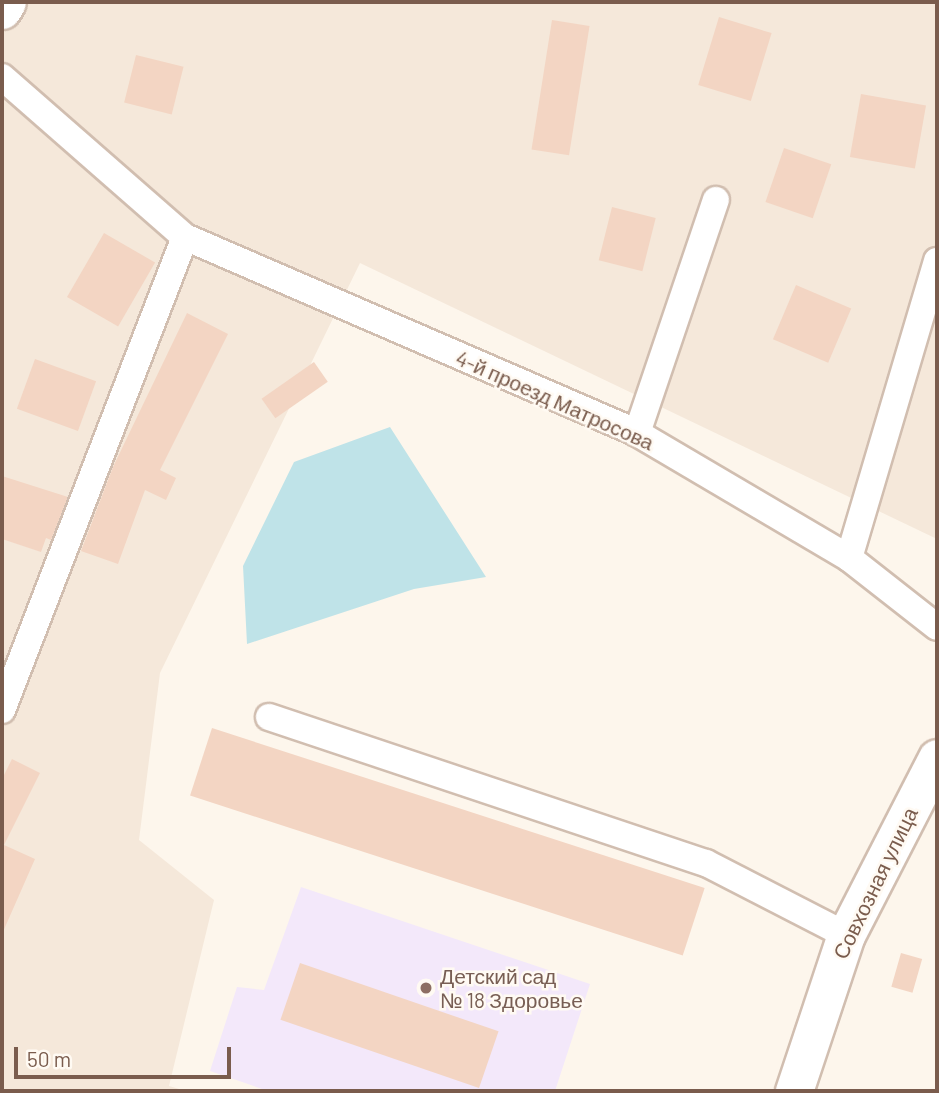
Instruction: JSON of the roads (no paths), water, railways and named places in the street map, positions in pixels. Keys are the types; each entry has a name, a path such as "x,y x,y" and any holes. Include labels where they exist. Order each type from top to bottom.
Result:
{"street":[{"path":"2,10 7,2"},
{"name":"4-й проезд Матросова","path":"2,77 185,237 637,433 849,558 937,627"},
{"path":"637,433 716,200"},
{"path":"2,710 185,237"},
{"path":"849,558 937,261"},
{"path":"269,717 706,863 846,935"},
{"name":"Совхозная улица","path":"794,1091 846,935 934,769"}],"water":[{"path":"390,427 486,577 414,589 247,644 243,566 294,462"}],"place":[{"name":"Детский сад № 18 Здоровье","path":"426,988"}]}
